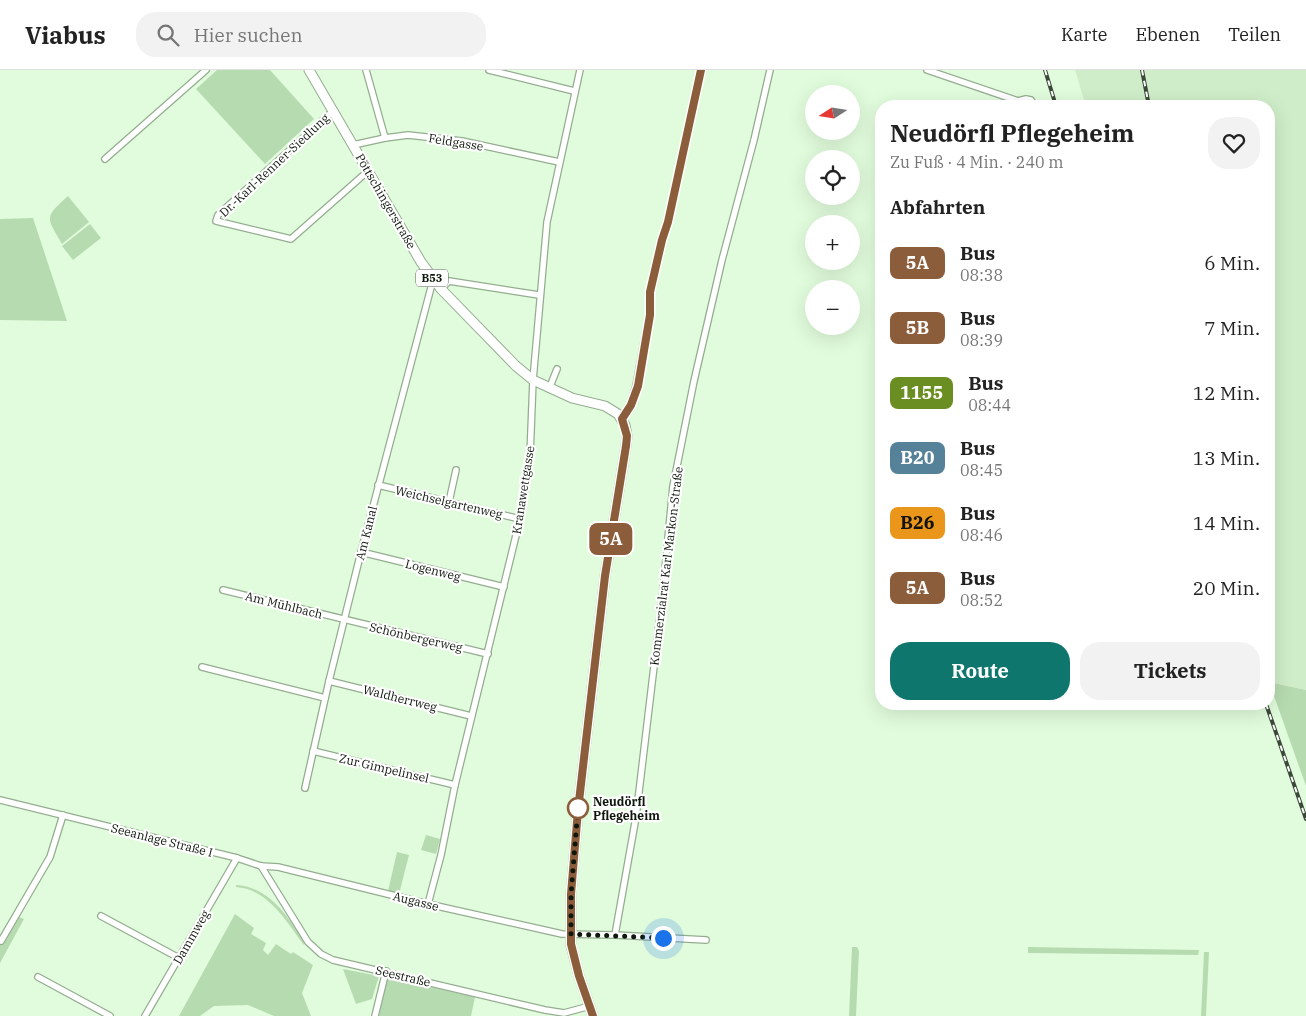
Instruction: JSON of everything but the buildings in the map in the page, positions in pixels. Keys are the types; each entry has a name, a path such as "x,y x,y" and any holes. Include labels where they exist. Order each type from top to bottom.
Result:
{"main road":[{"name":"Pöttschingerstraße","path":"309,70 421,262 440,289 516,366 533,380 572,398 605,406 618,414 622,419"},
{"path":"594,1016 577,969 571,944 572,874 604,584 626,446 627,436 622,419"}],"street":[{"path":"105,159 206,70"},
{"path":"366,70 385,138"},
{"path":"489,70 574,91"},
{"name":"Kranawettgasse","path":"428,904 441,855 471,716 488,654 520,519 530,456 539,294 547,222 580,70"},
{"path":"622,419 631,405 638,386 650,315 650,292 668,222 701,70"},
{"name":"Kommerzialrat Karl Markon-Straße","path":"615,935 636,818 663,591 673,486 694,381 722,260 754,140 770,70"},
{"path":"927,70 1008,100"},
{"name":"Dr.-Karl-Renner-Siedlung","path":"333,111 218,215 216,221 291,239 368,170"},
{"name":"Feldgasse","path":"353,145 408,135 462,141 559,162"},
{"name":"Am Kanal","path":"305,788 329,681 378,485 433,280"},
{"path":"440,289 448,281 539,294"},
{"path":"549,389 557,369"},
{"path":"448,502 456,470"},
{"name":"Weichselgartenweg","path":"378,485 520,519"},
{"name":"Logenweg","path":"362,552 504,587"},
{"name":"Am Mühlbach","path":"223,590 345,620"},
{"name":"Schönbergerweg","path":"345,620 488,654"},
{"path":"202,667 325,698"},
{"name":"Waldherrweg","path":"329,681 471,716"},
{"name":"Zur Gimpelinsel","path":"313,751 455,785"},
{"name":"Seeanlage Straße I","path":"0,800 237,858 261,866"},
{"path":"1,941 50,857 63,815"},
{"name":"Dammweg","path":"145,1016 237,858"},
{"name":"Augasse","path":"261,866 278,867 428,904 562,934 571,934"},
{"name":"Seestraße","path":"261,866 308,942 321,954 333,960 546,1010 564,1013 590,1006"},
{"path":"101,916 179,958"},
{"path":"571,934 706,940"},
{"path":"375,1016 386,971"},
{"path":"38,976 110,1016"}],"shaded area":[{"path":"217,70 270,70 314,119 265,164 196,89"},
{"path":"1075,70 1306,70 1306,690 1275,683 1275,100 1084,100"},
{"path":"68,196 89,222 62,244 50,218 51,213"},
{"path":"33,218 67,321 0,320 0,219"},
{"path":"90,224 101,238 73,260 62,246"},
{"path":"1275,683 1306,690 1306,786 1275,699"},
{"path":"426,835 440,839 436,854 421,850"},
{"path":"397,852 409,855 399,894 388,891"},
{"path":"236,885 259,891 268,897 292,923 305,943 304,945 283,917 267,900 247,889 236,887"},
{"path":"235,914 254,928 251,934 266,943 263,950 268,955 276,944 313,965 302,993 311,1016 274,1016 248,1005 214,1006 200,1016 179,1016"},
{"path":"19,917 24,919 0,963 0,943 3,944"},
{"path":"852,947 857,947 859,951 856,1016 849,1016"},
{"path":"1028,947 1199,950 1198,955 1028,953"},
{"path":"1204,952 1209,952 1206,1016 1201,1016"},
{"path":"343,969 379,976 372,999 356,1004"},
{"path":"393,979 475,997 471,1016 379,1016 386,980"}],"railway":[{"path":"1045,70 1054,100"},
{"path":"1142,70 1148,100"},
{"path":"1268,710 1306,819"}],"bus line":[{"name":"5A","path":"593,1016 573,954 570,914 578,810 605,576 626,446 627,436 622,419 631,405 638,386 650,315 650,292 668,222 701,70"}],"place":[{"name":"Neudörfl Pflegeheim","path":"578,808"}],"route":[{"path":"578,808 572,874 571,934 663,938"}]}
